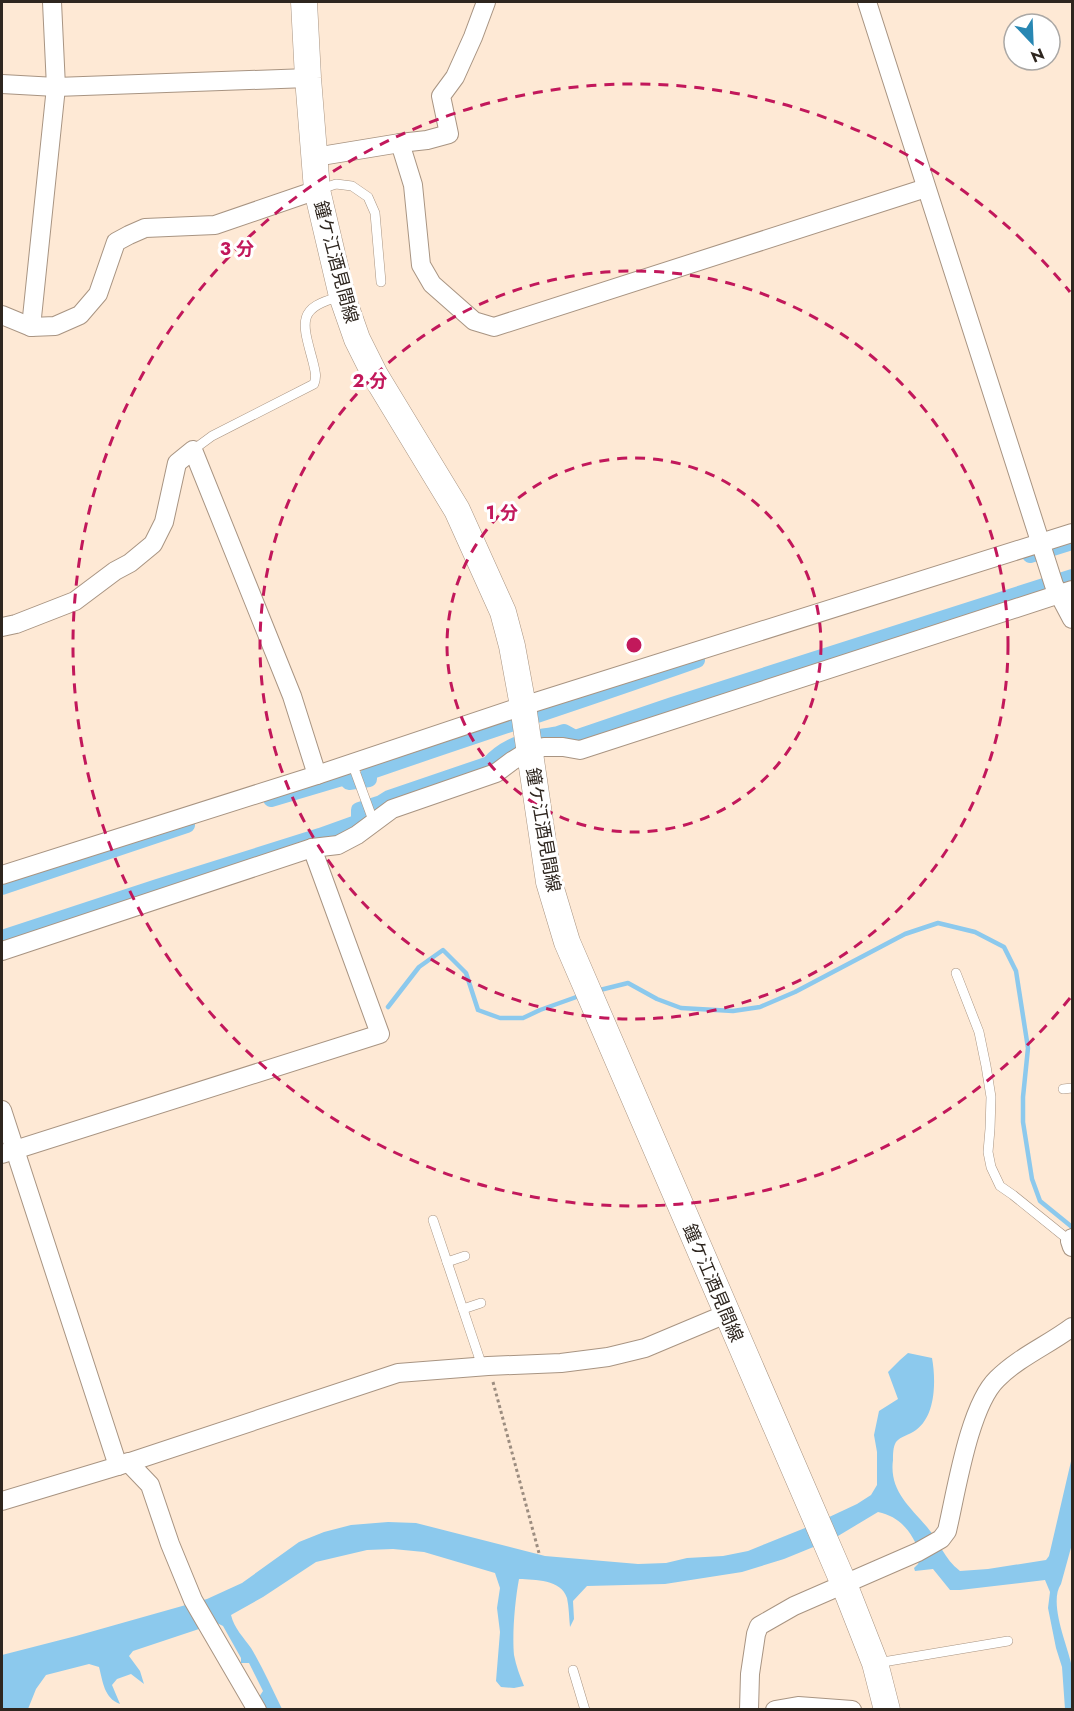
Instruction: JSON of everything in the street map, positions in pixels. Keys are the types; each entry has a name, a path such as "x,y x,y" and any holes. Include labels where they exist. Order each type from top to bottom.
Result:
{"main road":[{"name":"鐘ケ江酒見間線","path":"304,2 317,190 342,296 357,339 457,510 503,612 512,646 523,709 549,882 567,942 844,1584 875,1663 886,1710"}],"street":[{"path":"31,327 56,87 52,2"},
{"path":"315,157 427,140 449,134 441,96 455,77 486,2"},
{"path":"867,2 1041,546 1072,619"},
{"path":"2,84 56,87 308,78"},
{"path":"399,143 413,185 421,265 432,284 474,321 494,327 926,188"},
{"path":"2,315 31,327 55,326 80,315 98,294 116,242 129,235 145,228 214,225 317,190"},
{"path":"2,627 16,624 75,601 153,544 164,522 177,463 193,450 292,696 317,775"},
{"path":"2,875 1041,546 1072,532"},
{"path":"2,951 312,848 338,845 374,824 392,808 496,774 529,747 563,747 580,750 1061,590"},
{"path":"8,1152 380,1034 312,848"},
{"path":"2,1110 8,1152 123,1464 150,1485 170,1544 194,1600 257,1710"},
{"path":"2,1501 398,1374 485,1366 561,1363 608,1357 645,1348 726,1314"},
{"path":"749,1710 750,1674 759,1626 794,1606 918,1552 941,1539 947,1532 961,1465 977,1411 994,1381 1011,1366 1072,1327"},
{"path":"775,1710 798,1706 852,1710"}],"lane":[{"path":"317,190 336,184 352,186 368,197 375,213 381,282"},
{"path":"193,450 212,436 314,384 317,377 305,332 306,316 323,301 342,296"},
{"path":"352,763 374,824"},
{"path":"956,973 979,1032 986,1066 991,1097 988,1152 991,1167 1000,1186 1072,1242"},
{"path":"433,1220 485,1366"},
{"path":"447,1262 465,1256"},
{"path":"463,1309 481,1303"},
{"path":"875,1663 1008,1641"},
{"path":"573,1670 585,1710"}],"path":[{"path":"485,1366 539,1553"}],"water":[{"path":"908,1353 932,1358 933,1397 923,1424 900,1438 895,1444 894,1480 907,1504 960,1571 1046,1560 1049,1556 1072,1457 1072,1544 1057,1602 1060,1625 1072,1667 1072,1709 1065,1709 1062,1667 1048,1608 1050,1592 1045,1580 950,1590 933,1569 915,1571 914,1568 921,1556 910,1534 900,1522 878,1512 833,1539 784,1559 742,1572 665,1584 587,1586 573,1601 574,1619 570,1627 567,1598 559,1587 547,1582 519,1579 513,1647 524,1686 501,1687 496,1681 500,1632 497,1608 500,1588 495,1573 424,1552 393,1549 367,1550 316,1562 231,1615 237,1629 260,1663 282,1709 266,1709 259,1697 263,1691 249,1663 241,1663 241,1658 223,1626 217,1623 133,1651 129,1656 140,1671 144,1684 131,1674 117,1679 112,1685 120,1704 107,1694 99,1667 89,1664 46,1675 36,1689 28,1709 2,1710 2,1655 207,1599 242,1583 299,1542 351,1525 388,1522 416,1523 545,1556 638,1564 666,1563 687,1558 723,1556 748,1551 810,1526 871,1495 877,1485 877,1452 874,1435 879,1411 898,1399 888,1372"}],"waterway":[{"path":"1030,555 1072,542"},
{"path":"2,938 359,822 359,810 489,764 506,750 525,741 564,732 575,738 1072,577"},
{"path":"271,799 345,777 349,782 369,779 369,772 697,660"},
{"path":"2,887 187,825"},
{"path":"596,991 628,983 657,999 681,1008 733,1011 760,1007 795,992 905,934 938,923 975,932 1004,947 1016,971 1028,1048 1023,1122 1032,1179 1040,1201 1072,1227"},
{"path":"388,1007 419,967 443,950 466,973 478,1010 500,1018 523,1018 582,995"}]}
